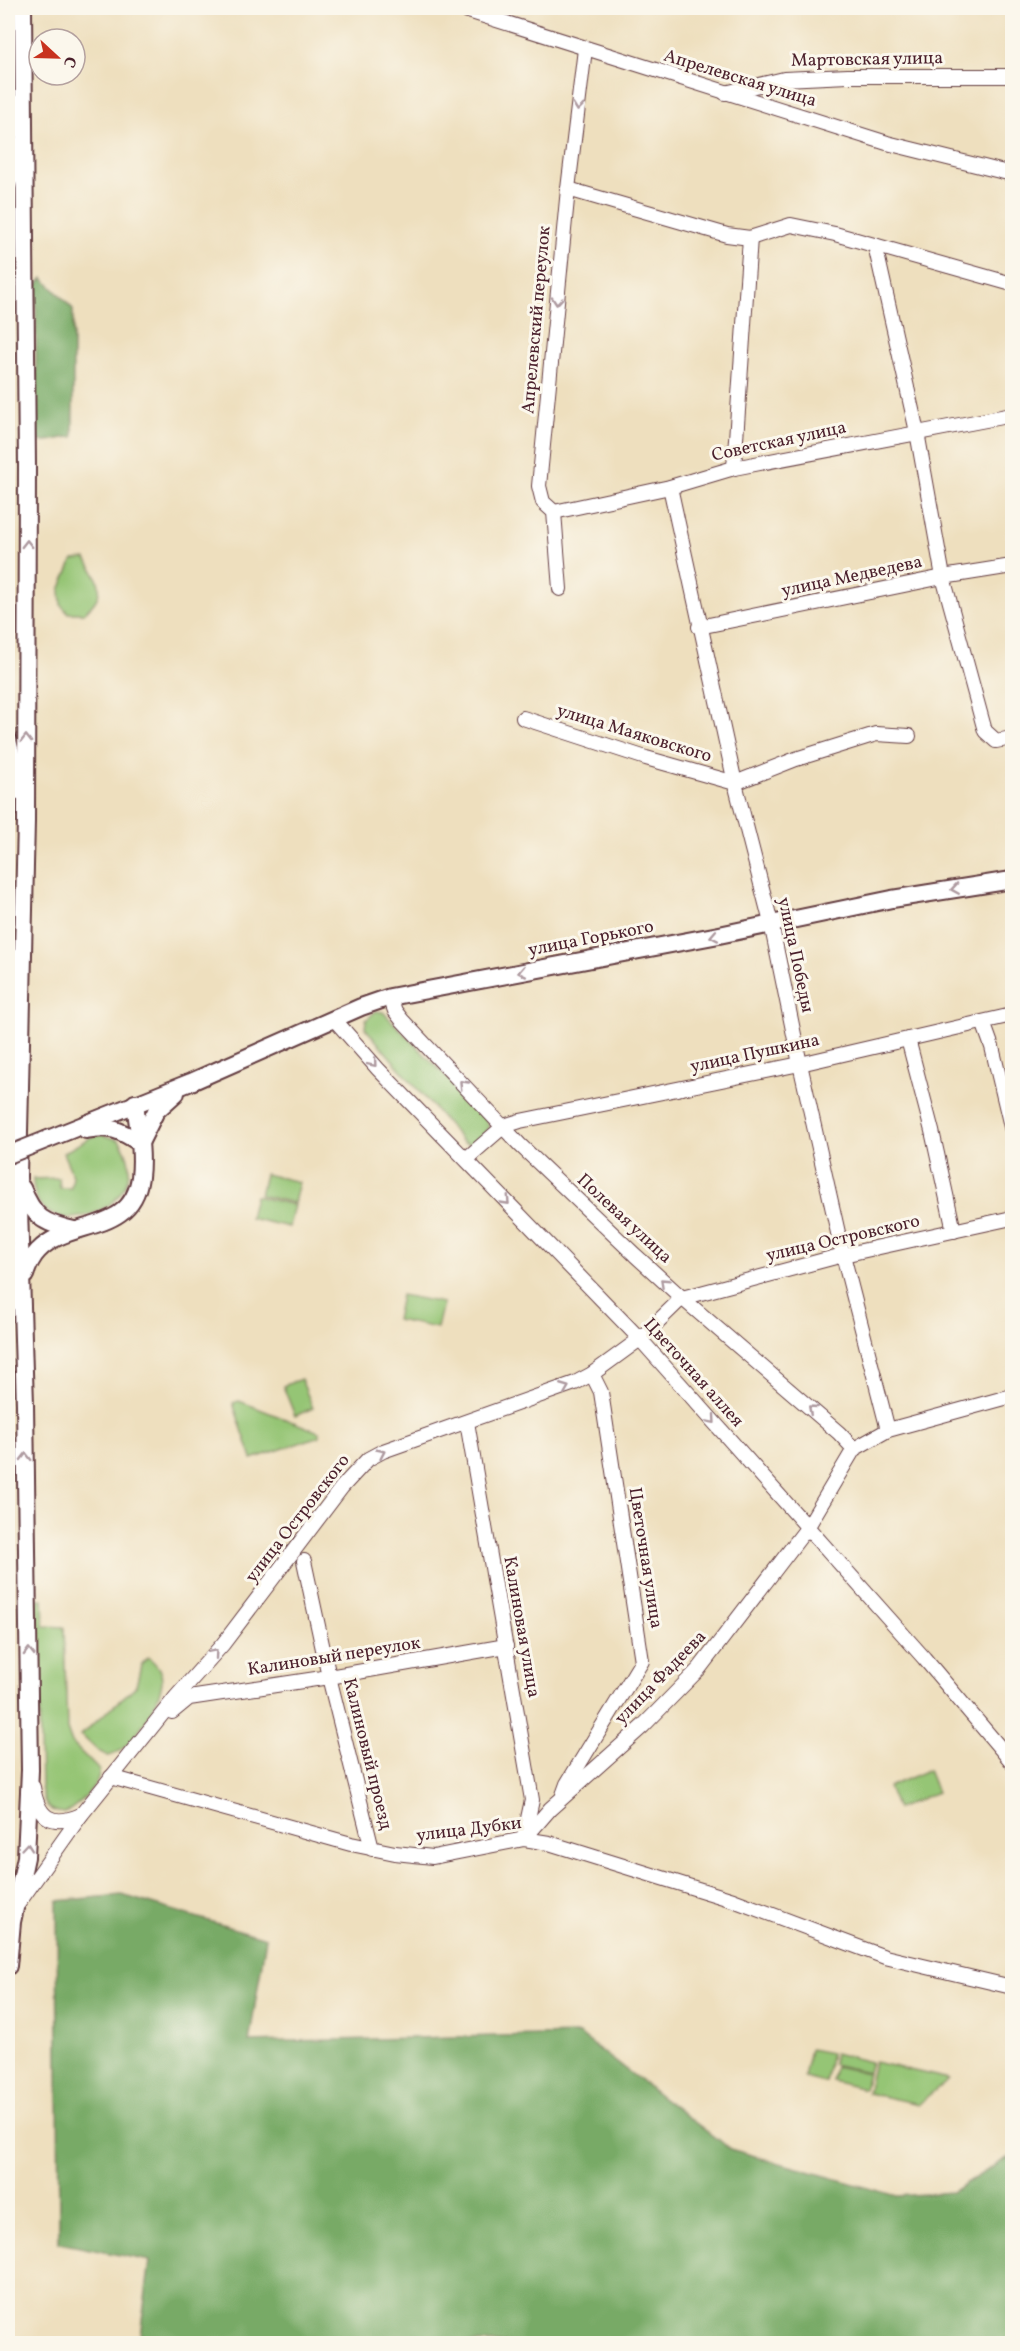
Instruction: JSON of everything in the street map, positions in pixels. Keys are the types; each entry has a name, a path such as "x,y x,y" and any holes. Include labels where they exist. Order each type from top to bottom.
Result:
{"main road":[{"path":"8,1966 10,1933 18,1904 26,1857 30,1770 23,1281 18,1176 26,821 27,466 23,8"},
{"path":"8,185 17,146 24,87"},
{"path":"8,740 26,821"},
{"name":"улица Горького","path":"191,1082 390,997 708,937 771,922 892,899 1012,880"},
{"path":"8,1155 191,1082"},
{"path":"140,1143 150,1120 160,1105 191,1082"},
{"path":"23,1281 29,1264 39,1249 74,1230 106,1221 128,1206 140,1178 140,1143 135,1103"},
{"path":"48,1139 108,1127 140,1143"},
{"path":"18,1176 28,1203 37,1215 48,1224 74,1230"}],"street":[{"name":"Апрелевская улица","path":"459,8 887,143 1012,174"},
{"name":"Апрелевский переулок","path":"560,589 554,512 543,502 539,486 568,189 585,49"},
{"name":"Мартовская улица","path":"725,93 784,79 848,76 1012,76"},
{"path":"568,189 727,235 750,238 791,225 875,245 1012,284"},
{"path":"734,468 750,238"},
{"path":"875,245 917,432 944,577 985,731 996,741 1012,738"},
{"name":"Советская улица","path":"554,512 670,487 734,468 1012,415"},
{"name":"улица Победы","path":"670,487 735,783 771,922 843,1256 888,1430"},
{"name":"улица Медведева","path":"699,627 944,577 1012,566"},
{"name":"улица Маяковского","path":"523,718 646,758 735,783"},
{"path":"735,783 796,759 876,734 909,736"},
{"name":"Полевая улица","path":"390,997 395,1011 402,1020 520,1145 682,1298 839,1433 854,1449"},
{"name":"улица Пушкина","path":"504,1126 800,1064 1012,1015"},
{"name":"Цветочная аллея","path":"334,1019 378,1069 640,1339 924,1658 1012,1762"},
{"path":"983,1022 992,1047 1012,1131"},
{"path":"908,1039 932,1131 954,1231"},
{"path":"466,1159 504,1126"},
{"name":"улица Островского","path":"111,1778 222,1644 342,1487 368,1459 383,1451 551,1393 592,1374 640,1339 682,1298 843,1256 1012,1218"},
{"name":"Цветочная улица","path":"561,1800 567,1784 642,1661 601,1392 592,1374"},
{"path":"854,1449 888,1430 1012,1396"},
{"name":"Калиновая улица","path":"467,1422 532,1800 524,1839"},
{"name":"улица Фадеева","path":"524,1839 561,1800 643,1726 699,1669 807,1528 854,1449"},
{"name":"Калиновый проезд","path":"304,1561 329,1677 372,1849"},
{"name":"Калиновый переулок","path":"172,1712 189,1698 329,1677 506,1646"},
{"path":"30,1770 37,1804 45,1816 55,1821 64,1821 81,1815"},
{"path":"18,1904 81,1815 111,1778"},
{"name":"улица Дубки","path":"111,1778 372,1849 433,1857 524,1839 549,1843 734,1900 885,1957 1012,1987"}],"green space":[{"path":"43,278 73,309 73,437 36,441 36,286"},
{"path":"86,559 98,581 99,593 92,606 84,613 68,613 61,605 60,590 73,560"},
{"path":"376,1011 383,1012 486,1117 489,1128 482,1138 471,1145 463,1142 365,1028 366,1020"},
{"path":"102,1135 119,1140 129,1164 125,1185 112,1202 94,1213 73,1218 53,1214 39,1202 33,1179 59,1178 60,1188 71,1188 73,1176 63,1153 91,1137"},
{"path":"265,1174 299,1182 294,1203 260,1195"},
{"path":"255,1196 294,1205 289,1227 250,1218"},
{"path":"401,1295 443,1303 437,1328 396,1320"},
{"path":"301,1379 313,1408 295,1416 283,1386"},
{"path":"239,1401 319,1432 320,1436 252,1459 233,1403"},
{"path":"37,1599 43,1599 44,1626 64,1627 67,1729 72,1743 99,1770 99,1776 93,1789 65,1813 53,1811 47,1806 41,1787"},
{"path":"148,1657 158,1667 162,1676 157,1700 134,1737 116,1753 108,1756 98,1751 81,1735 136,1686 141,1665"},
{"path":"928,1770 937,1792 897,1809 888,1787"},
{"path":"122,1895 266,1938 249,2042 579,2034 730,2149 897,2196 952,2192 1012,2155 1012,2343 139,2343 150,2261 59,2243 57,1901"},
{"path":"810,2049 831,2053 825,2082 804,2077"},
{"path":"834,2053 871,2062 868,2072 832,2064"},
{"path":"874,2062 949,2079 918,2104 867,2093"},
{"path":"835,2066 868,2073 864,2089 832,2081"}]}
